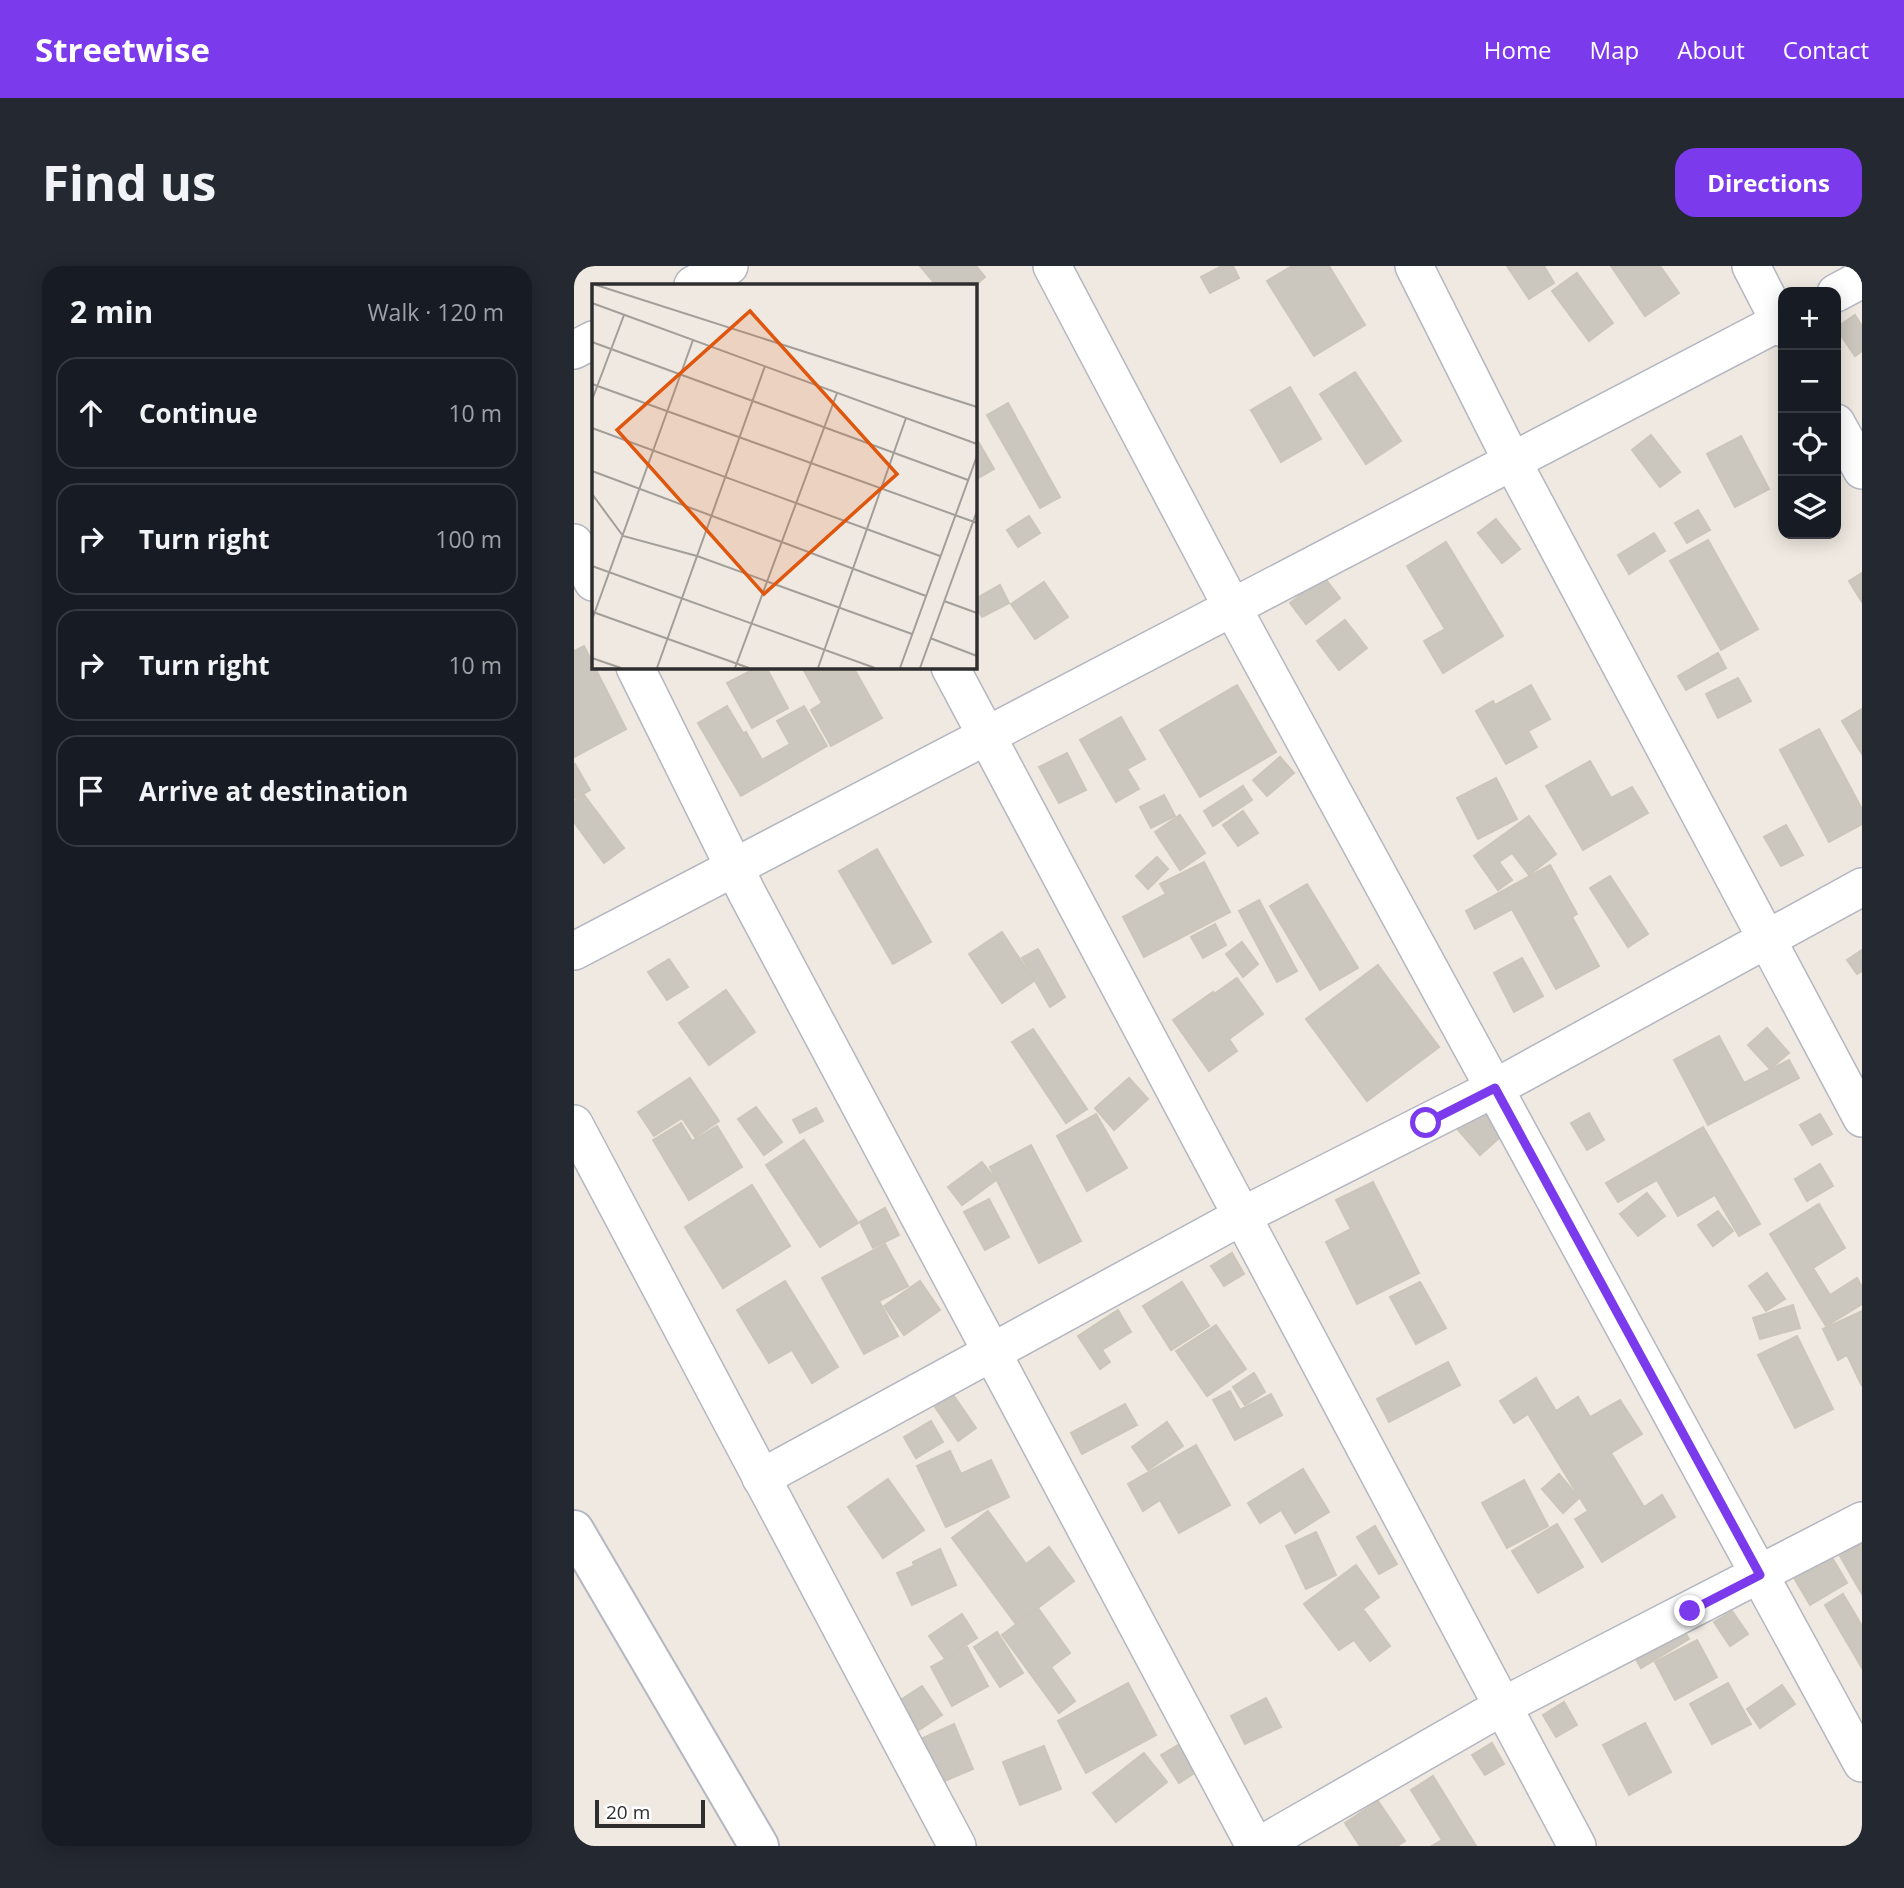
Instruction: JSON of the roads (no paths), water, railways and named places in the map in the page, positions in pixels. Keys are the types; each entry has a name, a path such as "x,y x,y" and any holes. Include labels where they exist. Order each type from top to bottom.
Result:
{"street":[{"path":"695,284 729,266"},
{"path":"737,266 746,284"},
{"path":"1052,266 1232,607 1862,1763"},
{"path":"1414,266 1512,461 1862,1118"},
{"path":"1751,266 1778,316"},
{"path":"1841,290 1862,279"},
{"path":"574,951 1778,325"},
{"path":"574,350 592,341"},
{"path":"1841,432 1862,470"},
{"path":"574,543 592,580"},
{"path":"635,668 734,867 1257,1846 1503,1706 1862,1521"},
{"path":"951,668 1577,1846"},
{"path":"761,1478 1242,1216 1495,1088 1862,887"},
{"path":"574,1124 957,1846"},
{"path":"574,1530 759,1846"}]}
